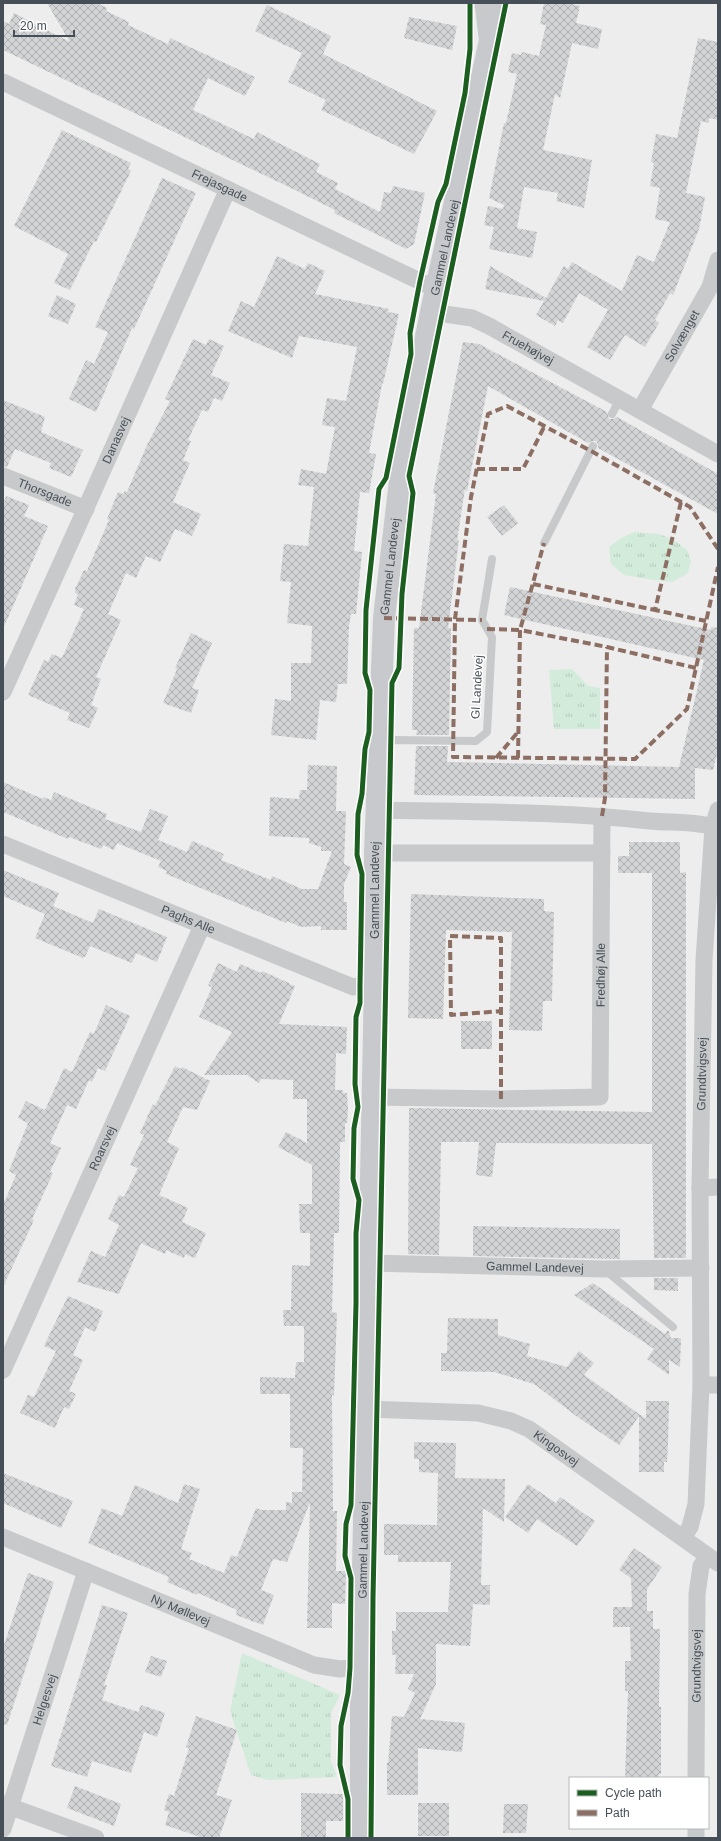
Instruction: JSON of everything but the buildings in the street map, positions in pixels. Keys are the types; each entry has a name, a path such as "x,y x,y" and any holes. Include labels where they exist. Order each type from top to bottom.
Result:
{"street":[{"path":"483,3 488,45"},
{"name":"Gammel Landevej","path":"361,1838 361,1667 375,982 375,854 384,618 400,476 431,312 498,3"},
{"name":"Frejasgade","path":"3,82 436,289"},
{"name":"Danasvej","path":"3,692 228,189"},
{"name":"Solvænget","path":"640,410 710,288 718,260"},
{"name":"Fruehøjvej","path":"431,312 472,318 489,326 718,454"},
{"name":"Thorsgade","path":"3,476 86,509"},
{"path":"377,810 602,816 672,823 704,824 713,827"},
{"name":"Grundtvigsvej","path":"683,1538 690,1527 696,1504 701,1385 700,1188 711,960 713,827 718,810"},
{"name":"Fredhøj Alle","path":"372,1097 501,1099 600,1097 602,816"},
{"name":"Paghs Alle","path":"3,844 354,987 375,982"},
{"path":"375,854 602,853"},
{"name":"Roarsvej","path":"3,1370 202,926"},
{"path":"700,1188 718,1187"},
{"name":"Gammel Landevej","path":"369,1263 603,1269 701,1268"},
{"path":"701,1385 718,1385"},
{"name":"Kingosvej","path":"367,1409 478,1413 511,1421 528,1429 713,1560"},
{"name":"Ny Møllevej","path":"3,1537 314,1664 340,1669 361,1667"},
{"name":"Grundtvigsvej","path":"696,1777 697,1594 701,1566 713,1560"},
{"name":"Helgesvej","path":"3,1828 7,1805 86,1571"},
{"path":"7,1805 96,1838"}],"lane":[{"path":"612,414 620,399"},
{"path":"544,543 593,446"},
{"name":"Gl Landevej","path":"379,744 392,740 476,741 487,732 492,637 482,620 492,559"},
{"path":"603,1269 673,1327"}],"green space":[{"path":"634,532 659,534 674,540 687,550 691,561 688,573 672,582 624,575 611,564 609,547 621,538"},
{"path":"572,669 588,686 600,688 600,729 554,729 549,670"},
{"path":"242,1653 340,1695 331,1713 331,1761 337,1777 268,1780 251,1775 230,1711"}],"marked path":[{"path":"718,549 690,507 507,406 488,414 471,497 455,619 453,757 635,759 687,709 718,567"},
{"path":"477,469 523,469 544,427"},
{"path":"681,502 655,610 706,621"},
{"path":"487,629 520,630 544,543"},
{"path":"533,584 655,610"},
{"path":"384,618 482,620"},
{"path":"518,758 520,630 607,647 696,668"},
{"path":"602,816 605,798 607,647"},
{"path":"496,758 518,732"},
{"path":"501,1099 501,938 450,936 451,1015 502,1011"}],"cycle path":[{"path":"348,1838 348,1799 340,1765 341,1726 348,1693 350,1668 351,1578 345,1556 346,1524 351,1505 356,1303 356,1233 359,1200 353,1179 354,1128 358,1107 355,1084 356,1017 360,1003 362,874 357,855 358,814 362,794 365,749 369,732 370,690 365,673 366,610 379,489 386,478 411,354 410,333 420,281 438,202 446,184 465,93 470,49 470,3"},
{"path":"371,1838 373,1598 392,683 399,668 402,594 413,493 409,476 506,3"}]}
